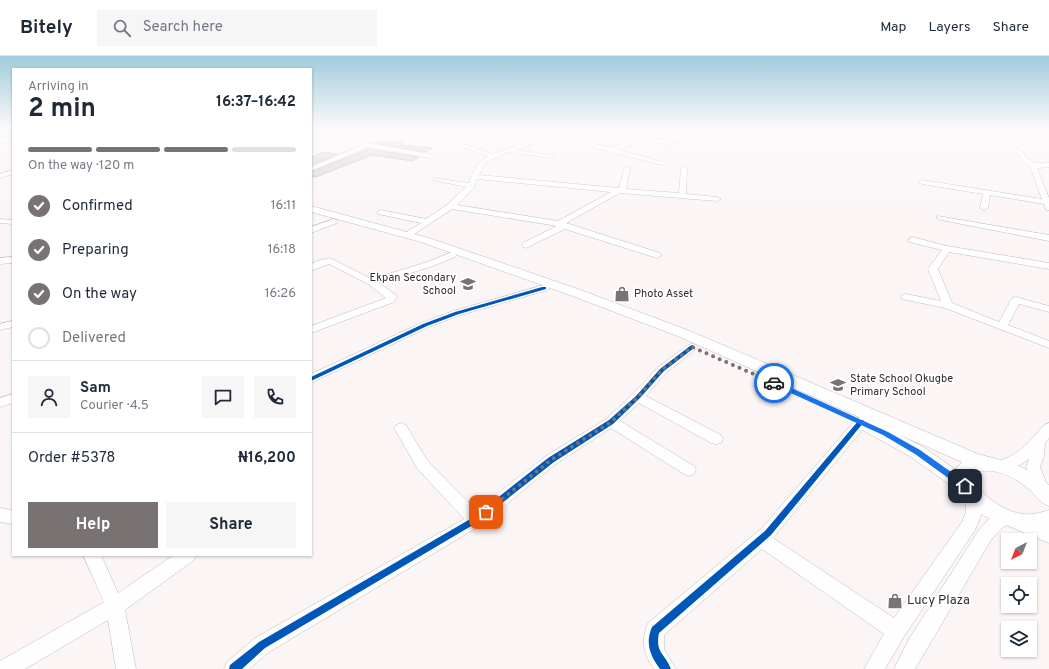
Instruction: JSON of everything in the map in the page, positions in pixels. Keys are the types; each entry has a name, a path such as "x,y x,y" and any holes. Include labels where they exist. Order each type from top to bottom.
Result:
{"main road":[{"path":"312,209 408,235 574,292 685,334 974,460 1016,472 1045,493"},
{"path":"312,215 399,238 452,255 544,288 692,347 861,422 917,452 970,492 988,508 1049,534"},
{"path":"970,492 963,478 964,471 971,466 980,464 997,466"},
{"path":"1013,519 1034,523 1045,521 1049,518"}],"street":[{"path":"312,169 338,158"},
{"path":"408,235 451,206 471,186 479,167 484,161 490,158"},
{"path":"642,158 662,163"},
{"path":"922,182 987,192 1048,206 1046,193 1041,178 1033,166 1024,158"},
{"path":"1033,166 1049,165"},
{"path":"682,196 684,168"},
{"path":"526,245 620,191 627,169"},
{"path":"0,176 12,172"},
{"path":"475,177 716,199"},
{"path":"435,179 471,186"},
{"path":"984,208 987,192"},
{"path":"451,206 561,225 657,254"},
{"path":"381,212 428,222"},
{"path":"941,218 1049,238"},
{"path":"0,221 12,222"},
{"path":"312,230 334,221"},
{"path":"912,240 947,249 1049,266"},
{"path":"947,249 933,269 948,305"},
{"path":"371,282 423,266 452,255"},
{"path":"0,261 12,260"},
{"path":"312,268 323,262 330,261 371,282 392,297 383,303 312,330"},
{"path":"312,379 425,325 457,313 544,288"},
{"path":"906,297 948,305 1049,345"},
{"path":"1002,327 1016,300 1049,309"},
{"path":"0,327 12,324"},
{"path":"234,669 262,646 475,520 551,460 611,422 638,397 662,370 692,347"},
{"path":"638,397 716,439"},
{"path":"0,402 12,398"},
{"path":"611,422 689,470"},
{"path":"666,669 653,651 652,640 654,630 768,533 861,422"},
{"path":"400,428 422,464 475,520"},
{"path":"997,466 1016,462 1028,453 1049,428"},
{"path":"1038,442 1037,456 1033,467 1045,493"},
{"path":"874,669 896,631 969,525 974,512 970,492"},
{"path":"0,515 12,516"},
{"path":"904,669 916,646 985,534 996,523 1013,519"},
{"path":"760,539 896,631"},
{"path":"92,556 115,606 126,669"},
{"path":"5,669 115,606 187,556"}],"building":[{"path":"312,158 328,158 312,165"},
{"path":"347,158 365,158 316,177 312,176 312,172"},
{"path":"390,158 418,158 413,161"}],"cycle path":[{"path":"312,379 425,325 457,313 544,288"},
{"path":"234,669 262,645 475,520 551,460 611,422 638,397 662,370 692,347"},
{"path":"666,669 654,651 653,642 655,630 768,533 861,422"}],"way so far":[{"path":"486,512 551,460 611,422 638,397 662,370 692,347 774,383"}],"place":[{"name":"Ekpan Secondary School","path":"468,284"},
{"name":"Photo Asset","path":"622,294"},
{"name":"State School Okugbe Primary School","path":"838,385"},
{"name":"Lucy Plaza","path":"895,601"}],"route":[{"path":"774,383 886,434 917,452 965,486"}]}
